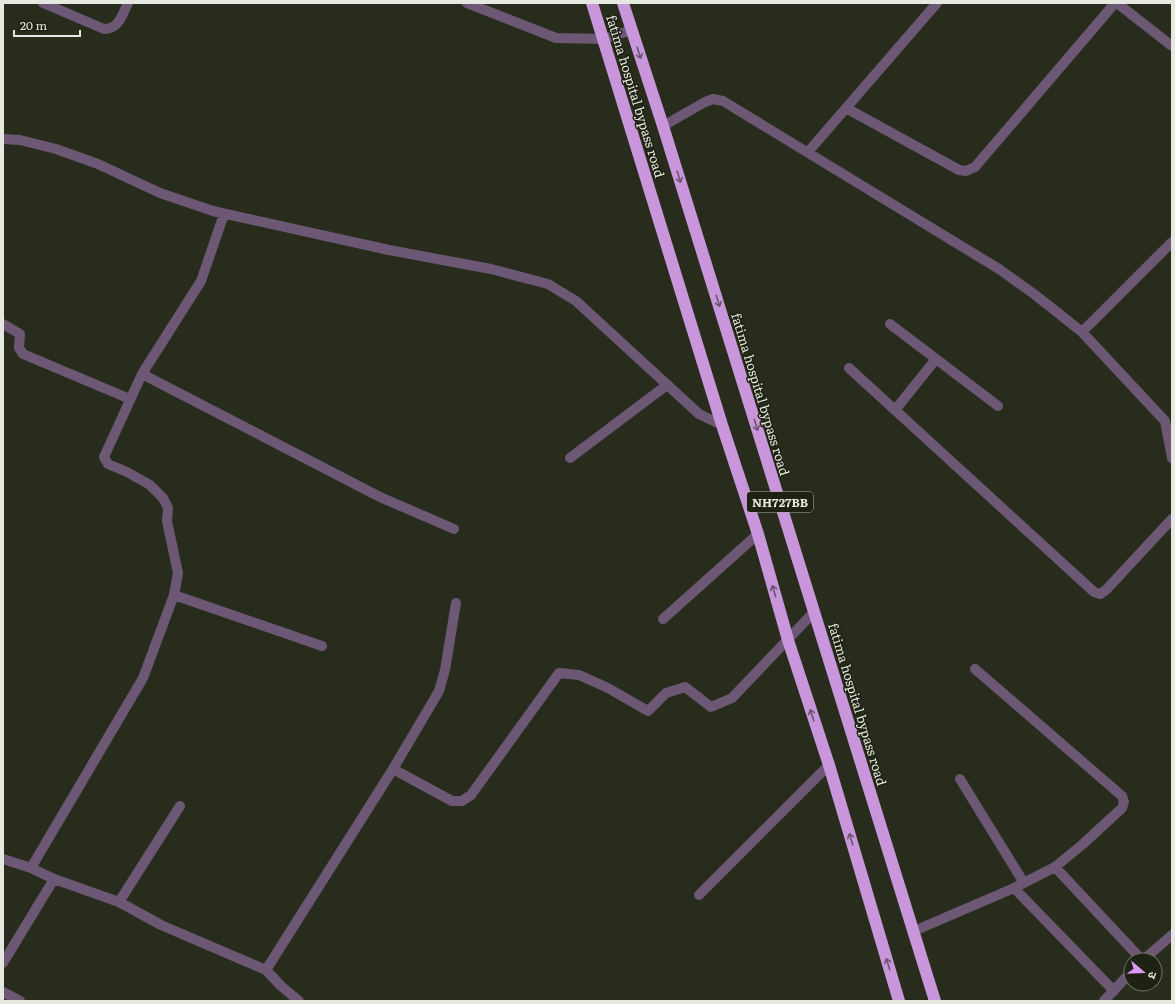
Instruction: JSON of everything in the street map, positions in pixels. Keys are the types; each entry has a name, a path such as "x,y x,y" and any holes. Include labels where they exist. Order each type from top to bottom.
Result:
{"highway":[{"name":"fatima hospital bypass road","path":"592,3 722,425 758,534 788,640 829,765 899,1001"},
{"name":"fatima hospital bypass road","path":"623,3 663,126 935,1001"}],"street":[{"path":"43,3 104,29 111,29 117,24 128,3"},
{"path":"467,3 556,38 604,39 632,30"},
{"path":"808,152 937,3"},
{"path":"846,108 959,170 966,171 975,167 1116,3 1172,46"},
{"path":"663,126 705,102 713,99 723,101 999,269 1034,294 1082,332 1164,421 1170,431 1172,458"},
{"path":"3,139 20,140 63,152 98,164 160,193 224,214 389,250 491,269 548,284 576,300 699,414 722,425"},
{"path":"31,868 144,678 174,596 178,573 168,521 168,508 163,498 150,485 127,472 108,464 104,457 142,374 200,281 224,214"},
{"path":"1082,332 1172,242"},
{"path":"3,324 20,334 19,348 23,354 130,399"},
{"path":"890,324 998,406"},
{"path":"895,410 936,359"},
{"path":"849,368 1094,592 1100,594 1106,590 1172,518"},
{"path":"142,374 380,498 454,528"},
{"path":"570,458 668,385"},
{"path":"662,619 758,534"},
{"path":"174,596 322,646"},
{"path":"266,970 393,769 439,691 445,670 456,603"},
{"path":"393,769 452,801 462,801 471,795 559,674 579,675 608,688 648,711 666,693 685,687 711,707 732,698 814,612"},
{"path":"914,931 1014,888 1055,867 1083,844 1122,808 1124,802 1122,796 975,669"},
{"path":"699,895 829,765"},
{"path":"960,779 1024,883"},
{"path":"119,902 180,806"},
{"path":"3,859 31,868 119,902 161,926 266,970 299,1001"},
{"path":"1055,867 1135,952"},
{"path":"3,963 54,878"},
{"path":"1014,888 1114,991"},
{"path":"1152,952 1172,935"},
{"path":"1104,1001 1123,981"},
{"path":"3,992 20,1001"}]}
